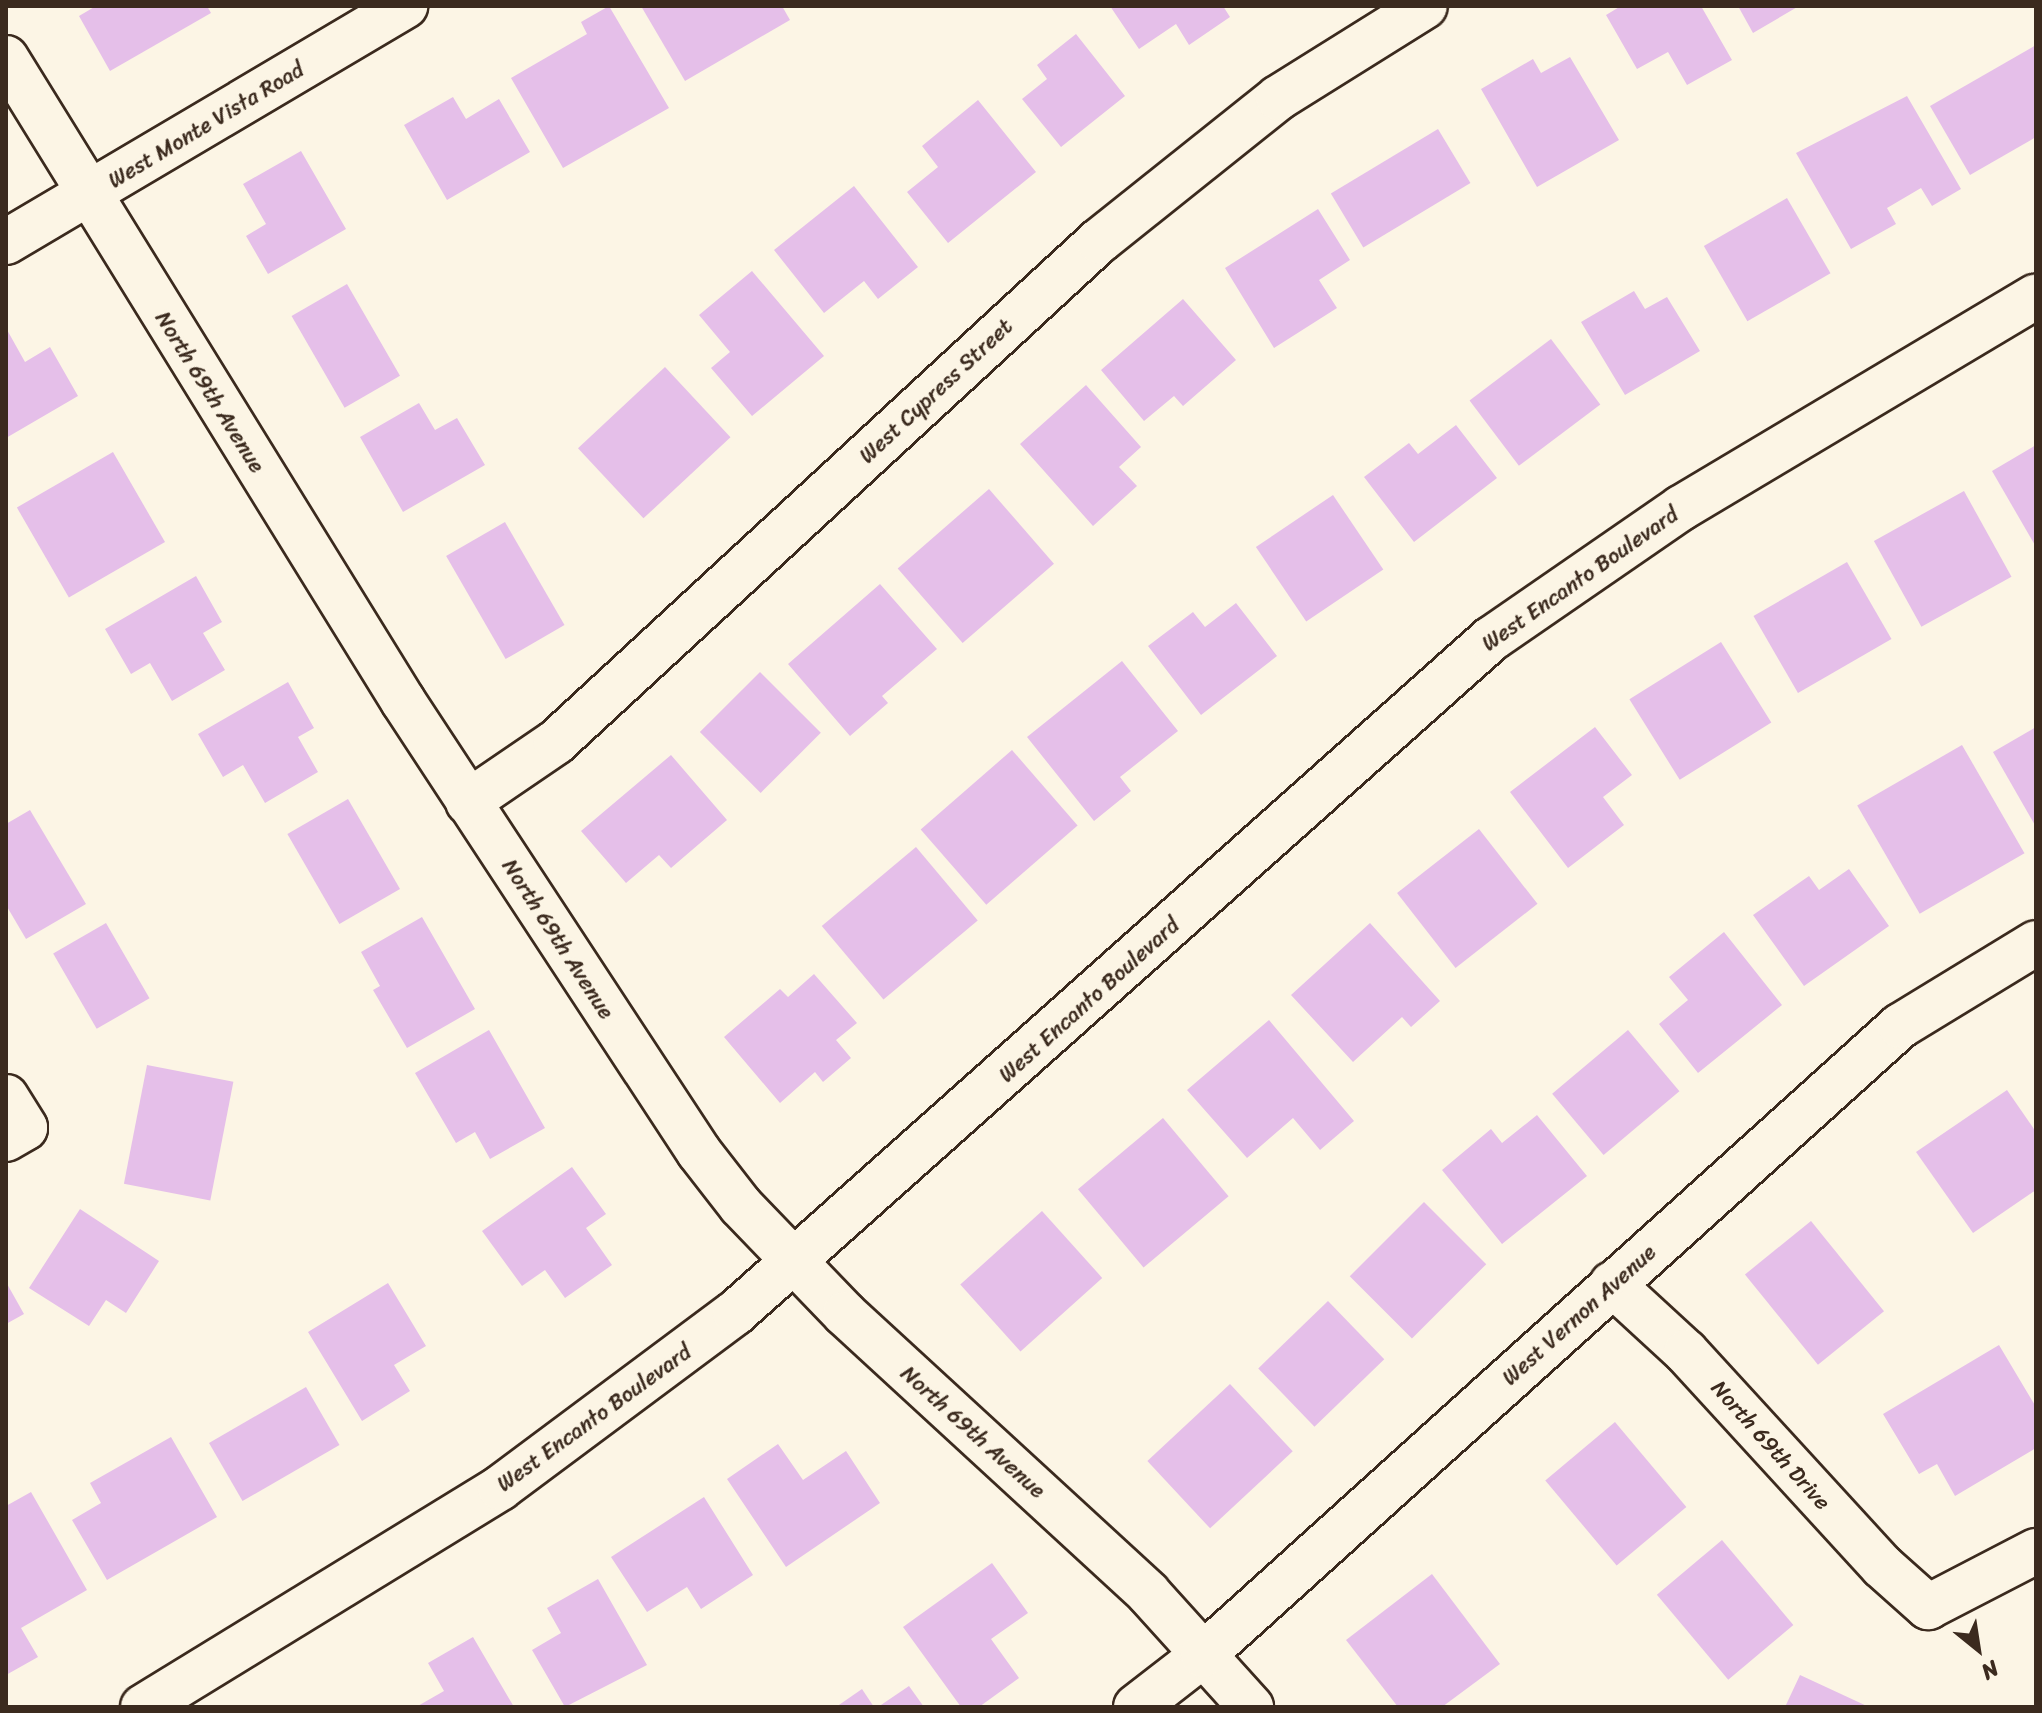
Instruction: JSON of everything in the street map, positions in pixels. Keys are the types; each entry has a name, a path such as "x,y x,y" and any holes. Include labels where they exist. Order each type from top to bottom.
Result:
{"street":[{"name":"West Monte Vista Road","path":"6,242 405,6"},
{"name":"West Cypress Street","path":"468,802 556,742 1099,241 1278,98 1425,6"},
{"name":"North 69th Avenue","path":"6,58 87,196 468,802 699,1152 845,1314 1148,1593 1251,1707"},
{"name":"West Encanto Boulevard","path":"143,1707 500,1488 603,1415 795,1260 1491,639 1681,508 2036,296"},
{"name":"West Vernon Avenue","path":"1136,1707 1203,1655 1900,1026 2036,943"},
{"name":"North 69th Drive","path":"1612,1284 1686,1352 1882,1566 1928,1607 2036,1551"}],"building":[{"path":"96,6 207,6 211,13 110,71 79,16"},
{"path":"609,6 669,108 563,168 511,78 587,34 581,22"},
{"path":"641,6 782,6 790,20 685,81"},
{"path":"1110,6 1223,6 1230,17 1189,45 1176,24 1139,49"},
{"path":"1621,6 1701,6 1732,60 1687,85 1668,52 1637,69 1606,15"},
{"path":"1738,6 1799,6 1753,33"},
{"path":"1076,34 1125,96 1061,147 1022,99 1047,79 1037,65"},
{"path":"2036,45 2036,137 1970,175 1930,106"},
{"path":"1570,57 1619,140 1537,187 1481,89 1533,59 1541,73"},
{"path":"1907,96 1961,189 1932,206 1921,188 1887,208 1896,224 1851,249 1796,153"},
{"path":"453,97 466,119 499,99 530,152 447,200 404,125"},
{"path":"978,100 1036,172 948,243 907,192 938,167 922,146"},
{"path":"1438,129 1470,183 1363,247 1331,193"},
{"path":"301,151 346,229 268,274 246,236 266,224 243,184"},
{"path":"854,186 918,267 878,299 864,281 824,313 774,250"},
{"path":"1787,198 1830,273 1747,321 1704,246"},
{"path":"1318,209 1350,260 1319,280 1337,308 1274,348 1225,268"},
{"path":"752,271 824,356 752,416 711,368 730,352 699,315"},
{"path":"347,284 400,376 345,408 292,316"},
{"path":"1634,291 1645,309 1667,297 1700,351 1625,395 1581,322"},
{"path":"1183,299 1236,360 1183,406 1174,396 1144,421 1101,370"},
{"path":"6,328 25,362 50,347 78,396 6,438"},
{"path":"1551,339 1600,404 1519,466 1470,400"},
{"path":"665,367 730,437 643,518 578,448"},
{"path":"1086,385 1141,447 1119,467 1137,486 1093,526 1020,444"},
{"path":"419,403 435,430 457,418 485,465 403,512 360,437"},
{"path":"1456,425 1497,478 1414,542 1364,477 1409,443 1418,454"},
{"path":"2036,445 2036,547 1992,471"},
{"path":"113,452 165,542 69,598 17,507"},
{"path":"989,489 1054,564 963,643 898,568"},
{"path":"1964,491 2012,577 1921,627 1874,541"},
{"path":"1333,495 1383,570 1306,622 1256,547"},
{"path":"505,522 564,625 506,659 446,556"},
{"path":"1847,562 1892,639 1798,693 1753,616"},
{"path":"196,576 222,622 203,633 225,670 172,701 150,663 131,674 105,629"},
{"path":"880,584 937,649 882,696 888,703 850,736 788,664"},
{"path":"1236,603 1277,656 1201,715 1148,646 1193,612 1205,627"},
{"path":"1721,642 1771,723 1680,780 1629,699"},
{"path":"1122,661 1178,731 1120,777 1131,791 1094,821 1027,737"},
{"path":"760,672 821,733 761,793 700,732"},
{"path":"288,682 314,728 298,737 318,772 265,803 243,765 223,777 198,734"},
{"path":"1595,727 1632,775 1603,797 1624,825 1568,868 1510,792"},
{"path":"2036,727 2036,827 1993,752"},
{"path":"1962,745 2024,853 1920,914 1857,806"},
{"path":"1012,750 1078,825 986,905 921,829"},
{"path":"671,755 727,820 671,868 659,855 626,883 581,831"},
{"path":"348,799 400,889 339,924 287,834"},
{"path":"30,810 86,904 26,939 6,905 6,824"},
{"path":"1479,829 1537,904 1456,968 1397,893"},
{"path":"916,847 978,921 883,1000 822,926"},
{"path":"1849,869 1889,926 1804,986 1753,915 1809,876 1819,890"},
{"path":"422,917 475,1009 407,1048 373,990 380,986 361,952"},
{"path":"106,923 150,998 97,1029 53,954"},
{"path":"1370,923 1440,1001 1411,1027 1402,1017 1353,1062 1291,995"},
{"path":"1724,932 1782,1005 1698,1073 1659,1024 1688,1000 1669,977"},
{"path":"814,974 857,1023 836,1040 851,1058 823,1082 815,1072 780,1103 724,1037 780,989 788,997"},
{"path":"1269,1020 1354,1121 1320,1150 1293,1118 1247,1158 1187,1090"},
{"path":"489,1030 545,1128 490,1159 475,1132 456,1143 415,1073"},
{"path":"1628,1030 1679,1091 1604,1155 1552,1094"},
{"path":"147,1065 233,1082 210,1201 124,1184"},
{"path":"2007,1090 2036,1132 2036,1190 1973,1233 1916,1152"},
{"path":"1537,1115 1587,1176 1502,1244 1442,1170 1491,1129 1502,1143"},
{"path":"1163,1118 1229,1196 1144,1267 1078,1189"},
{"path":"572,1167 606,1214 586,1228 612,1265 565,1298 545,1270 522,1286 482,1231"},
{"path":"1424,1202 1486,1264 1412,1338 1350,1276"},
{"path":"80,1209 159,1261 126,1313 106,1300 89,1326 29,1288"},
{"path":"1042,1211 1102,1278 1020,1351 960,1285"},
{"path":"1811,1221 1884,1311 1818,1365 1745,1274"},
{"path":"6,1282 24,1314 6,1324"},
{"path":"388,1283 426,1346 394,1365 410,1391 362,1421 308,1332"},
{"path":"1328,1301 1384,1359 1314,1427 1258,1368"},
{"path":"1999,1345 2036,1407 2036,1448 1955,1496 1937,1464 1919,1474 1883,1414"},
{"path":"1230,1384 1293,1451 1210,1528 1147,1461"},
{"path":"306,1387 340,1445 243,1501 209,1443"},
{"path":"1615,1422 1686,1507 1617,1566 1545,1480"},
{"path":"171,1437 217,1517 107,1580 72,1520 101,1503 90,1483"},
{"path":"778,1444 803,1480 846,1451 880,1503 786,1567 727,1479"},
{"path":"31,1492 87,1590 21,1628 38,1657 6,1675 6,1506"},
{"path":"704,1497 753,1575 701,1609 687,1587 647,1612 611,1557"},
{"path":"1722,1540 1793,1625 1728,1680 1657,1595"},
{"path":"992,1563 1028,1613 991,1639 1019,1678 979,1707 961,1707 903,1627"},
{"path":"1432,1574 1500,1664 1442,1707 1398,1707 1346,1640"},
{"path":"598,1579 647,1665 565,1707 532,1650 561,1633 547,1608"},
{"path":"473,1637 514,1707 416,1707 444,1691 428,1663"},
{"path":"1800,1675 1869,1707 1785,1707"},
{"path":"909,1686 924,1707 878,1707"},
{"path":"862,1689 874,1707 836,1707"}]}
